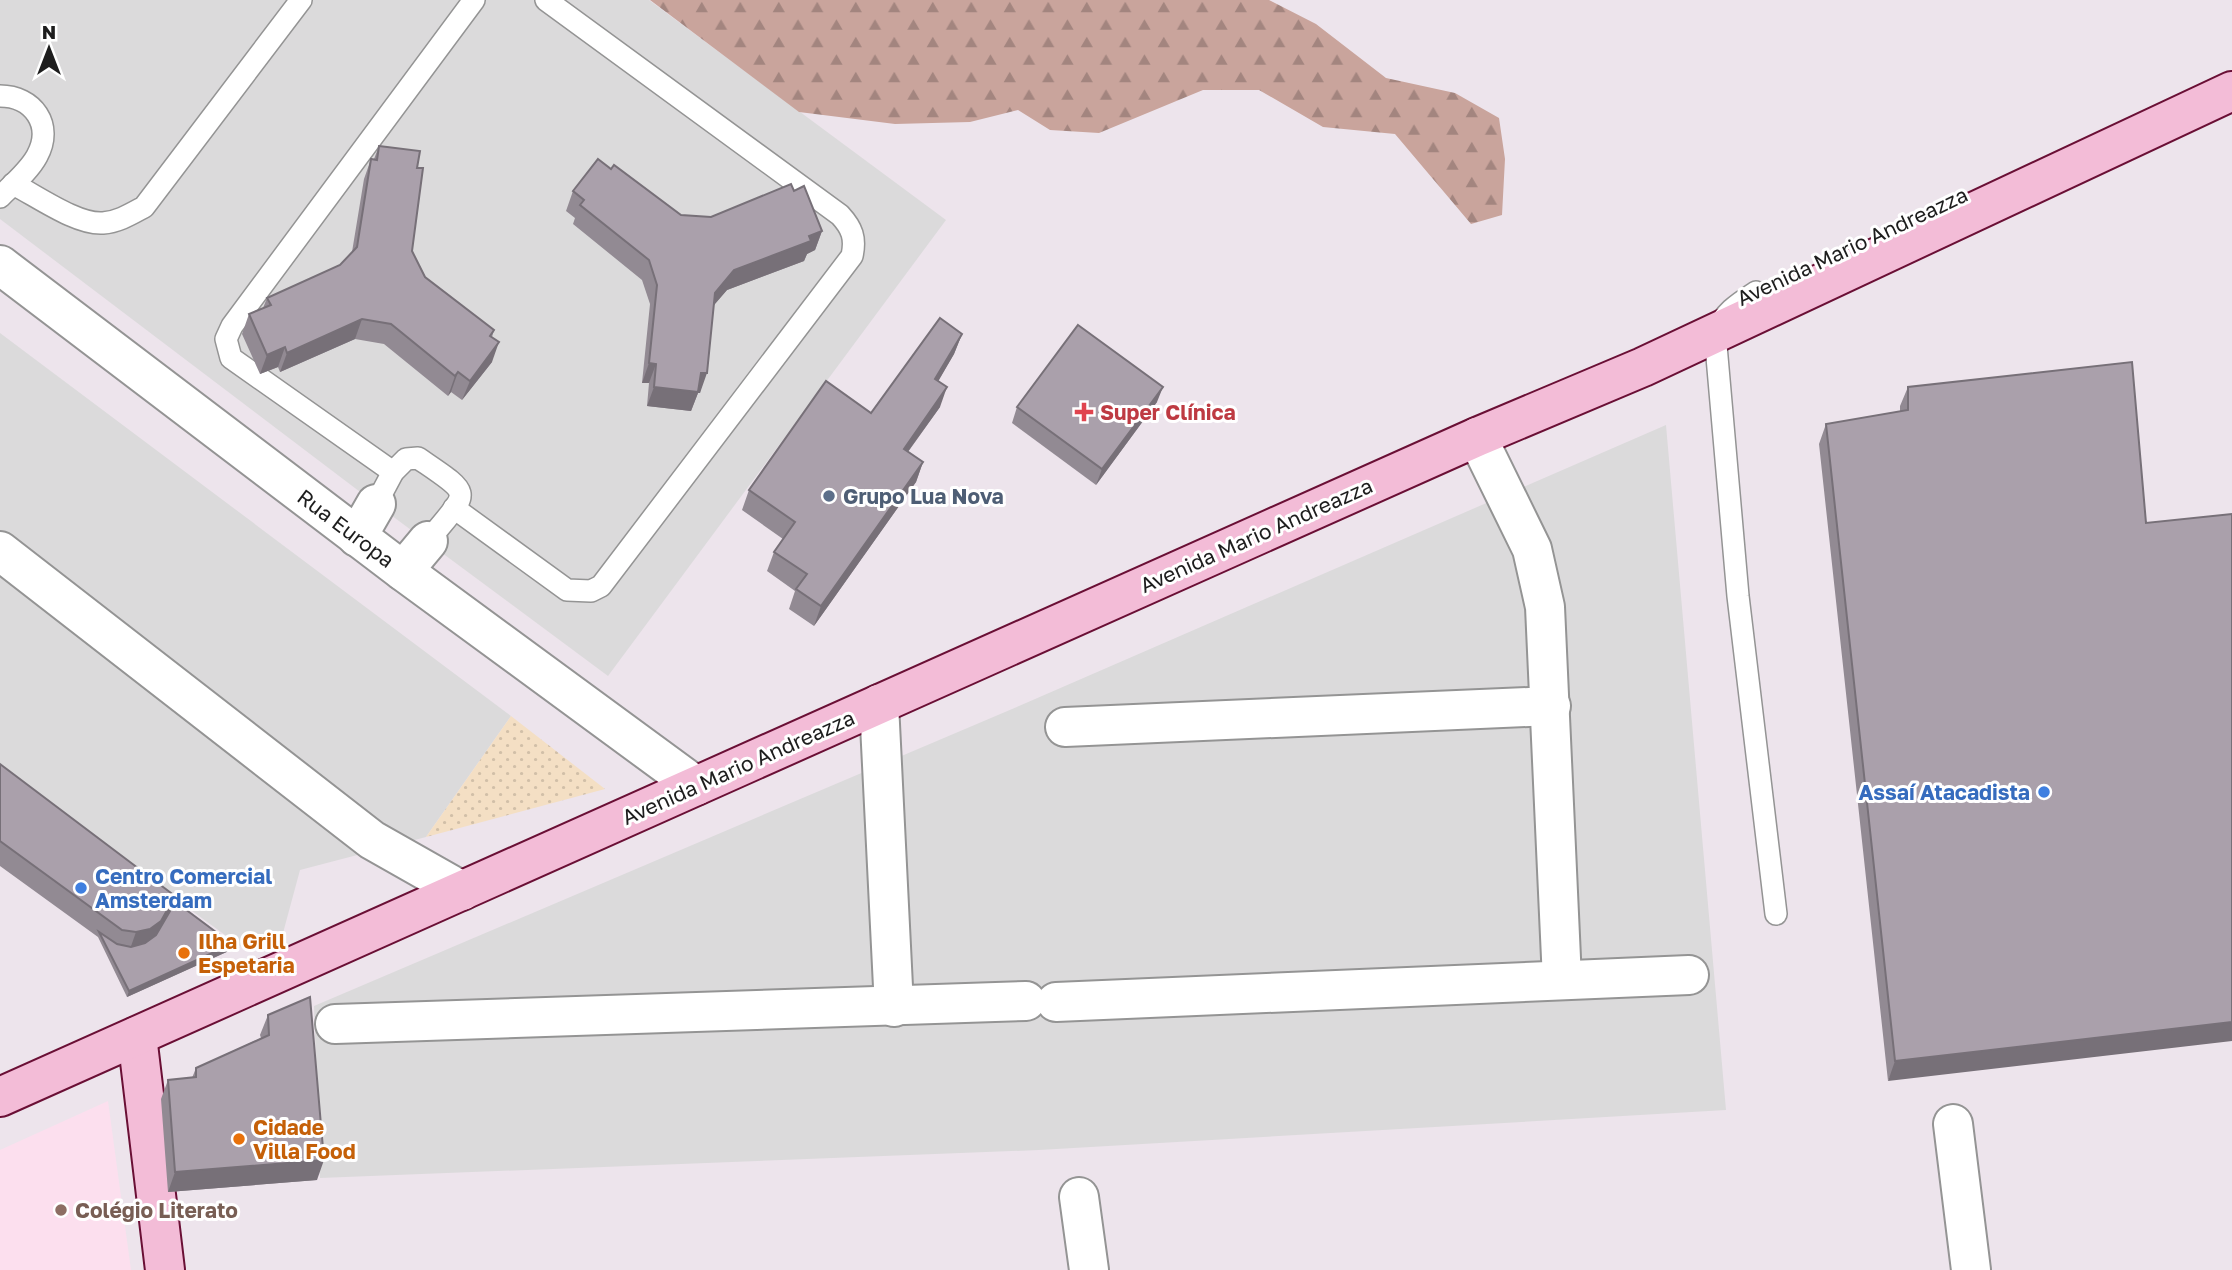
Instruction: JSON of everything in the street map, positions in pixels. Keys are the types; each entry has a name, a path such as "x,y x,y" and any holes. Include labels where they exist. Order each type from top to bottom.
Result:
{"main road":[{"name":"Avenida Mario Andreazza","path":"1477,437 1634,349 2148,106 2232,63"},
{"name":"Avenida Mario Andreazza","path":"1,1095 1477,437 1643,367 2232,91"},
{"path":"136,1036 165,1270"}],"street":[{"name":"Rua Europa","path":"0,265 403,572 696,786"},
{"path":"1477,437 1532,549 1545,607 1562,980"},
{"path":"358,537 384,488"},
{"path":"403,572 428,541"},
{"path":"0,551 372,840 462,891"},
{"path":"879,704 894,1007"},
{"path":"1065,727 1551,706"},
{"path":"335,1024 894,1007 1689,975"},
{"path":"1953,1124 1971,1270"},
{"path":"1079,1196 1089,1270"}],"lane":[{"path":"0,96 15,96 29,103 38,114 41,125 41,147 36,159 7,190 81,219 102,223 127,217 144,207 301,0"},
{"path":"428,541 461,500 461,491 455,484 418,458 406,459 384,488 230,358 226,339 232,326 474,0"},
{"path":"454,508 567,590 591,591 601,586 852,256 855,241 849,225 840,215 546,0"},
{"path":"1756,292 1730,311 1715,334 1738,596 1776,914"}],"shaded area":[{"path":"0,0 649,0 946,220 608,676 0,219"},
{"path":"0,333 511,716 426,837 300,870 283,933 247,951 0,771"},
{"path":"1666,425 1726,1110 1039,1150 320,1178 314,1006 1019,706"},
{"path":"511,716 605,789 426,837"},
{"name":"Colégio Literato","path":"108,1101 131,1270 0,1270 0,1150"}],"green space":[{"path":"650,0 1269,0 1316,24 1386,78 1455,93 1499,118 1505,159 1502,215 1471,224 1395,134 1323,127 1259,90 1203,90 1099,133 1050,130 1018,110 970,122 895,124 799,112"}],"building":[{"path":"379,146 420,151 417,168 423,168 412,251 425,277 494,330 490,336 499,342 470,381 458,372 455,376 391,324 362,319 287,353 285,347 267,355 249,314 271,305 267,298 340,265 357,247 371,159 377,160"},
{"path":"598,159 611,169 614,165 681,215 711,217 791,184 794,191 804,186 822,231 809,236 811,241 734,270 715,293 707,373 701,373 698,392 654,387 656,364 649,363 657,285 649,260 580,205 584,200 573,191"},
{"name":"Grupo Lua Nova","path":"940,318 962,334 935,379 947,387 904,449 923,462 821,606 796,589 807,574 774,552 795,522 749,490 826,381 871,413"},
{"name":"Super Clínica","path":"1078,325 1163,387 1102,469 1017,407"},
{"name":"Assaí Atacadista","path":"2132,362 2146,523 2232,514 2232,1022 1895,1061 1826,424 1908,410 1908,387"},
{"name":"Centro Comercial Amsterdam","path":"0,764 175,896 161,921 150,929 136,932 122,930 0,841"},
{"path":"173,900 232,944 129,991 99,932 117,944 131,947 145,943 156,935 170,911"},
{"name":"Cidade Villa Food","path":"310,997 324,1160 175,1172 168,1080 196,1077 196,1068 269,1035 268,1015"}],"place":[{"name":"Super Clínica","path":"1084,412"},
{"name":"Grupo Lua Nova","path":"829,496"},
{"name":"Assaí Atacadista","path":"2044,792"},
{"name":"Centro Comercial Amsterdam","path":"81,888"},
{"name":"Ilha Grill Espetaria","path":"184,953"},
{"name":"Cidade Villa Food","path":"239,1139"},
{"name":"Colégio Literato","path":"61,1210"}]}
